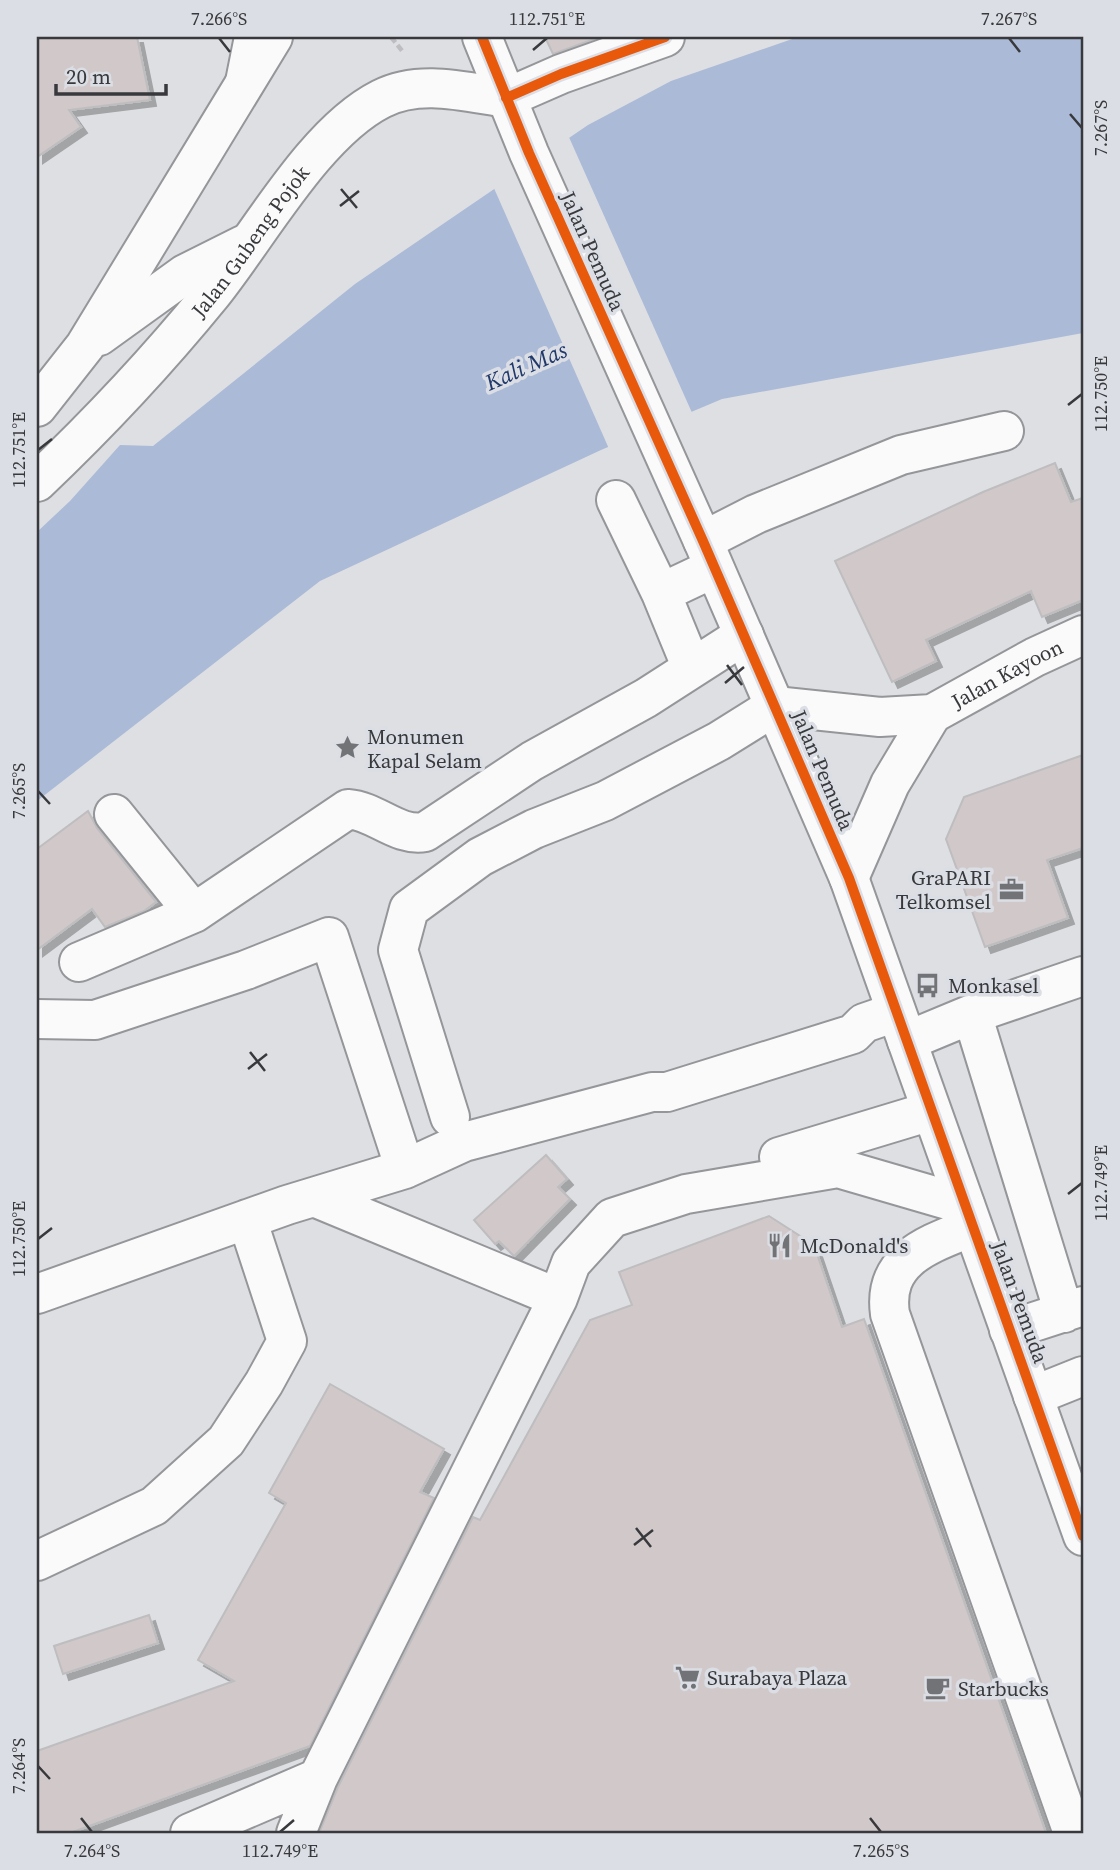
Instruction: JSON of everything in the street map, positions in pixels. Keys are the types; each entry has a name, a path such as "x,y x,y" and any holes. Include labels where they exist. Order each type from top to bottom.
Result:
{"main road":[{"path":"245,82 254,37"},
{"path":"37,407 85,346 273,37"},
{"name":"Jalan Pemuda","path":"482,37 529,153 657,444 709,554 849,878 889,1026 931,1111 1033,1396 1077,1497 1083,1536"},
{"path":"506,98 665,37"},
{"name":"Jalan Gubeng Pojok","path":"37,482 77,444 211,295 318,152 382,98 434,87 506,98"},
{"path":"37,377 185,274 251,240"},
{"path":"661,593 756,514 901,455 1004,431"},
{"path":"616,500 661,593 691,666"},
{"path":"79,962 194,913 348,809 362,810 411,834 425,832 533,761 646,698 691,666 744,635"},
{"name":"Jalan Kayoon","path":"775,706 880,717 932,714 1034,657 1083,635"},
{"path":"450,1117 398,950 409,909 480,857 534,829 605,801 719,741 775,706"},
{"name":"Jalan Kayoon","path":"849,878 890,784 932,714"},
{"path":"114,814 194,913"},
{"path":"37,1018 95,1020 235,974 329,937 405,1169"},
{"path":"37,1294 247,1219 405,1169 464,1142 652,1092 667,1092 853,1034 972,1014 1083,976"},
{"path":"972,1014 1073,1310 1009,1330"},
{"path":"686,1194 706,1181 931,1111"},
{"path":"296,1833 318,1778 558,1298 571,1263 612,1218 686,1194 838,1168 969,1216"},
{"path":"314,1197 558,1298"},
{"path":"969,1216 900,1266 888,1296 890,1314 1073,1833"},
{"path":"37,1561 154,1506 226,1441 264,1383 287,1341 247,1219"},
{"path":"1033,1396 1083,1376"},
{"path":"190,1833 237,1824 318,1778"}],"water":[{"name":"Kali Mas","path":"798,37 1083,37 1083,333 722,399 601,450 320,581 37,801 37,532 70,501 120,445 153,446 355,284 588,125 671,81"}],"pier":[{"path":"568,135 693,415 610,451 493,186"}],"building":[{"path":"37,37 137,37 150,100 69,110 81,127 37,157"},
{"path":"545,37 600,37 553,54"},
{"path":"1055,463 1071,502 1083,498 1083,600 1042,617 1031,591 926,640 936,661 892,682 835,561 983,492"},
{"name":"GraPARI Telkomsel","path":"1083,755 1083,848 1047,860 1068,918 985,947 946,839 964,797"},
{"path":"88,811 97,828 156,902 144,911 105,927 92,909 37,950 37,849"},
{"path":"546,1155 567,1179 558,1187 570,1199 514,1256 499,1241 495,1244 474,1220"},
{"name":"Surabaya Plaza","path":"769,1216 814,1245 842,1327 864,1319 1046,1833 319,1833 338,1787 473,1517 480,1520 590,1320 632,1305 619,1272"},
{"path":"330,1384 444,1449 420,1492 434,1498 310,1746 70,1833 37,1833 37,1751 234,1681 198,1660 286,1503 269,1493"},
{"path":"149,1615 158,1643 63,1674 54,1646"}],"cycle path":[{"path":"482,37 529,153 703,541 849,878 1083,1536"},
{"path":"506,98 561,74 665,37"}],"place":[{"name":"Monumen Kapal Selam","path":"347,748"},
{"name":"GraPARI Telkomsel","path":"1011,889"},
{"name":"Monkasel","path":"928,985"},
{"name":"McDonald's","path":"780,1245"},
{"name":"Surabaya Plaza","path":"687,1677"},
{"name":"Starbucks","path":"938,1688"}]}
